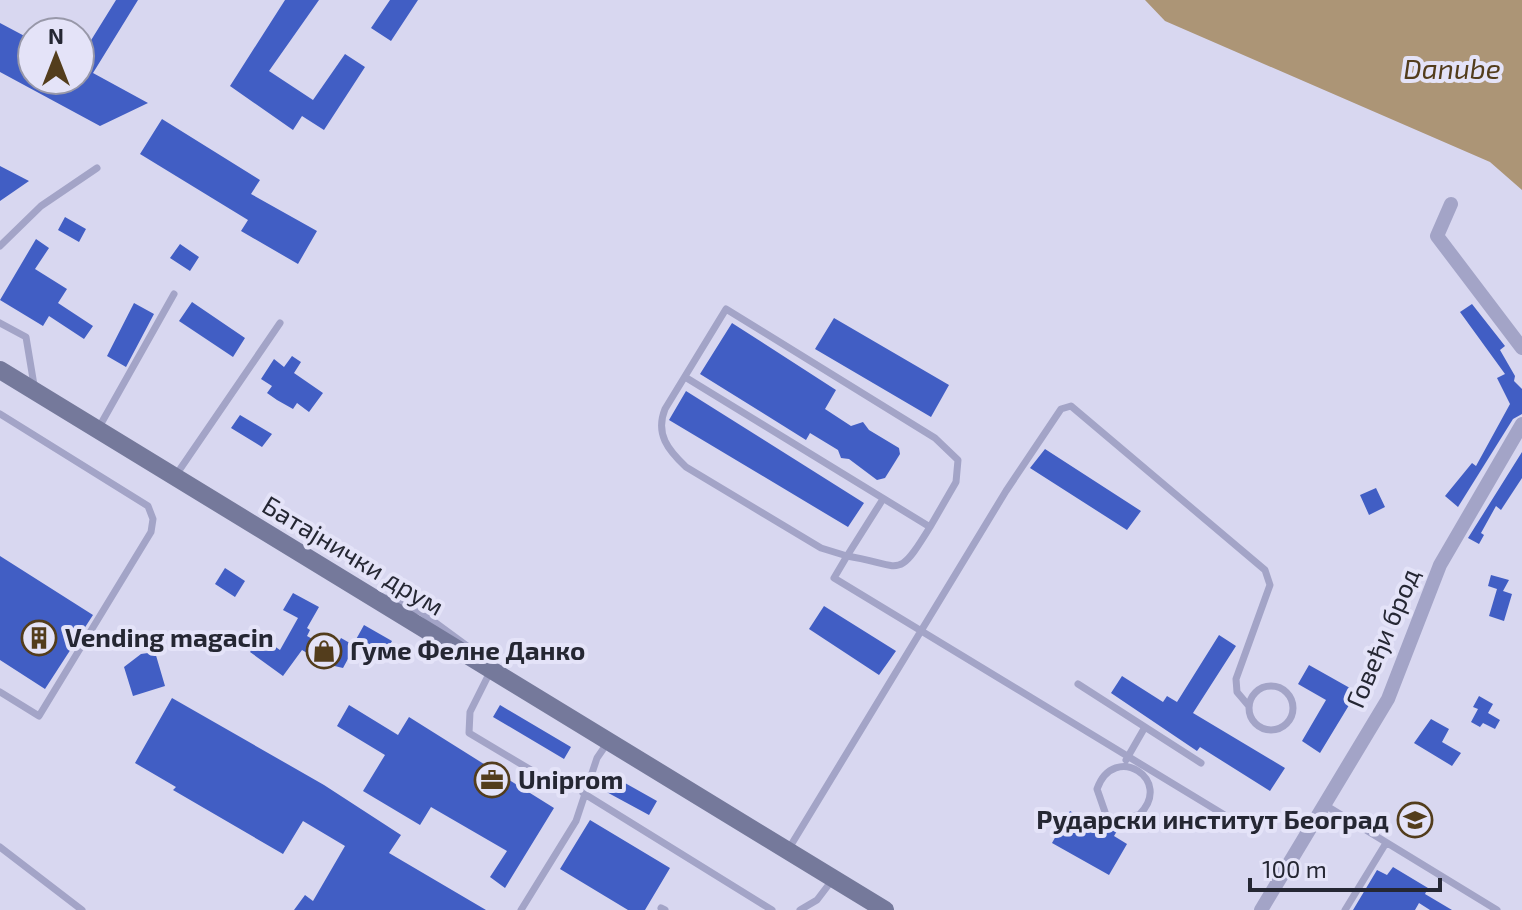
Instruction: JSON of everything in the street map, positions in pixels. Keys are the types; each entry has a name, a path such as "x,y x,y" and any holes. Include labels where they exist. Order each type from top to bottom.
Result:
{"main road":[{"name":"Батајнички друм","path":"0,370 885,910"}],"street":[{"path":"1451,204 1437,236 1522,348"},
{"name":"Говеђи брод","path":"1261,910 1388,699 1440,565 1522,424"}],"lane":[{"path":"0,246 41,206 97,168"},
{"path":"97,431 174,294"},
{"path":"726,309 953,453 958,460 959,474 912,557 901,566 889,568 821,548 686,467 673,454 663,438 660,423 685,377 726,309"},
{"path":"0,323 26,337 34,392"},
{"path":"175,477 280,323"},
{"path":"685,377 930,527"},
{"path":"787,850 1061,409 1071,406 1265,570 1270,585 1236,679 1237,692 1248,705 1252,720 1264,729 1285,725 1293,712 1290,697 1273,685 1254,692 1248,705"},
{"path":"0,414 148,506 153,519 151,532 39,716 0,692"},
{"path":"883,499 834,578 1145,776 1149,784 1149,801 1139,815 1123,820 1114,818"},
{"path":"489,669 470,712 469,733 531,770"},
{"path":"1078,684 1201,763"},
{"path":"1105,812 1097,798 1100,781 1113,768 1125,762 1145,727"},
{"path":"521,910 576,821 597,758 608,742"},
{"path":"1125,762 1241,825"},
{"path":"583,793 772,910"},
{"path":"1325,805 1497,910"},
{"path":"1345,910 1386,843"},
{"path":"0,847 82,910"},
{"path":"800,910 817,900 834,879"}],"water":[{"name":"Danube","path":"1145,0 1522,0 1522,190 1490,162 1165,21"}],"building":[{"path":"116,0 138,0 96,68 96,32"},
{"path":"285,0 319,0 269,71 313,100 345,54 365,67 324,130 302,116 293,130 230,86"},
{"path":"390,0 418,0 391,41 371,28"},
{"path":"0,23 16,32 16,81 0,72"},
{"path":"96,75 148,103 100,126 44,96 96,96"},
{"path":"162,119 260,180 251,194 317,231 298,264 241,231 248,220 140,154"},
{"path":"0,166 29,181 0,201"},
{"path":"65,217 86,229 79,242 58,230"},
{"path":"36,239 49,248 35,269 67,289 58,303 93,326 84,339 49,316 43,326 0,300"},
{"path":"180,244 199,257 190,271 170,258"},
{"path":"192,302 245,338 233,357 179,321"},
{"path":"134,303 154,314 126,367 107,356"},
{"path":"1472,304 1505,346 1500,350 1515,376 1514,381 1522,389 1522,414 1513,419 1458,507 1445,496 1472,463 1476,466 1510,404 1497,378 1505,374 1460,312"},
{"path":"834,318 949,385 931,417 815,349"},
{"path":"732,323 836,390 825,409 851,426 863,422 869,430 899,448 900,454 885,478 877,480 849,459 841,458 838,450 810,433 806,440 700,374"},
{"path":"292,356 301,362 294,373 323,393 309,412 297,403 293,409 277,400 267,393 272,386 261,379 274,359 284,367"},
{"path":"686,391 864,503 848,527 669,420"},
{"path":"240,415 272,434 262,447 231,428"},
{"path":"1045,449 1141,511 1127,530 1030,468"},
{"path":"1522,452 1522,478 1501,510 1496,506 1481,533 1484,535 1479,544 1468,538"},
{"path":"1376,488 1385,507 1369,515 1360,495"},
{"name":"Vending magacin","path":"0,556 93,615 45,689 0,660"},
{"path":"225,568 245,581 235,597 215,584"},
{"path":"1491,575 1509,580 1503,591 1512,594 1504,621 1489,616 1497,589 1488,586"},
{"path":"293,593 319,607 307,628 310,630 307,636 334,651 341,638 355,646 343,668 326,664 302,650 283,676 250,652 261,637 280,650 298,618 283,610"},
{"path":"824,606 896,651 879,675 809,629"},
{"path":"364,625 392,641 382,659 354,643"},
{"path":"1219,635 1236,646 1193,713 1285,768 1270,791 1200,747 1197,751 1111,693 1122,676 1163,702 1167,696 1177,702"},
{"path":"155,652 165,686 133,696 124,667 141,654"},
{"path":"1309,665 1357,692 1320,753 1302,741 1326,700 1298,684"},
{"path":"1479,696 1493,704 1488,713 1500,720 1495,729 1471,722 1478,709 1473,707"},
{"path":"172,698 324,785 401,835 389,853 486,910 294,910 305,895 313,901 345,846 303,821 283,854 173,790 176,787 135,763"},
{"path":"349,705 398,735 409,717 554,808 505,888 490,877 507,851 431,807 420,825 363,791 385,755 337,726"},
{"path":"500,705 571,747 564,759 493,717"},
{"path":"1431,719 1449,729 1442,742 1461,753 1452,766 1414,743"},
{"path":"609,774 657,801 649,815 601,789"},
{"path":"1070,811 1089,821 1091,817 1100,822 1108,818 1109,827 1117,831 1114,836 1127,844 1109,875 1052,843"},
{"path":"590,820 670,868 645,910 628,910 560,869"},
{"path":"1393,867 1428,888 1425,894 1452,910 1430,910 1419,903 1415,910 1353,910 1377,870 1387,875"}],"place":[{"name":"Vending magacin","path":"39,638"},
{"name":"Гуме Фелне Данко","path":"324,651"},
{"name":"Uniprom","path":"492,780"},
{"name":"Рударски институт Београд","path":"1415,820"}]}
